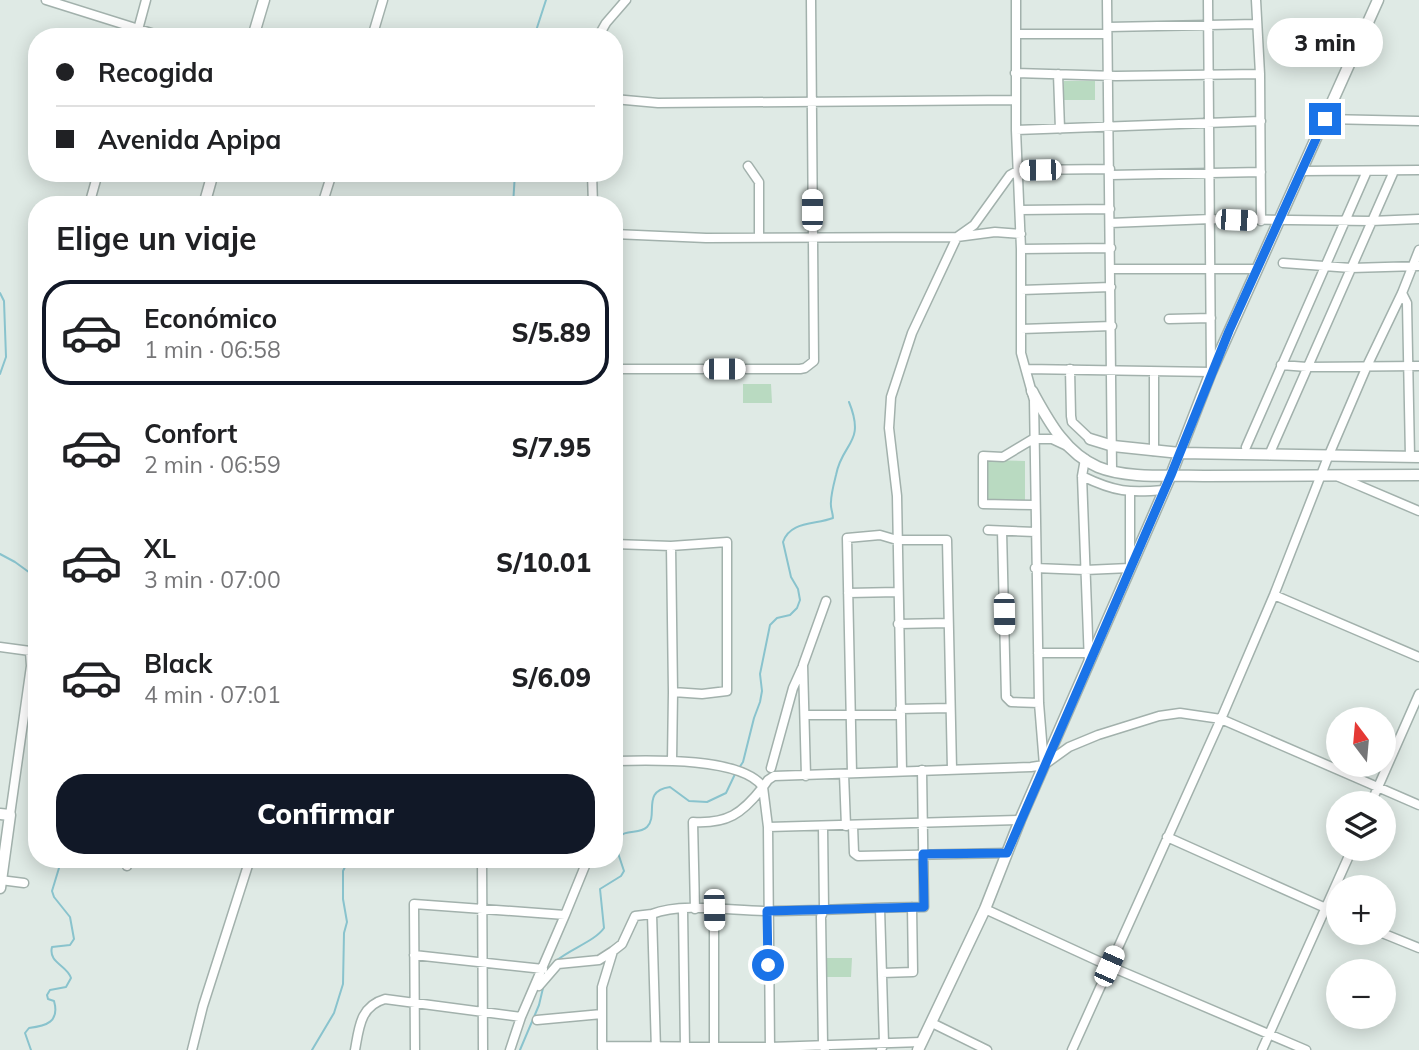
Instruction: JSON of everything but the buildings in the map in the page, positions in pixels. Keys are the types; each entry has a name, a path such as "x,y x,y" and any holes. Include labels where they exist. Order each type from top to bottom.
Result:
{"street":[{"path":"46,0 123,28"},
{"path":"138,28 146,0"},
{"path":"256,28 264,0"},
{"path":"375,28 383,0"},
{"path":"603,28 626,0"},
{"path":"623,369 790,369 805,368 814,361 811,0"},
{"path":"1016,0 1021,353 1032,391 1049,422 1085,460 1112,470 1171,475 1419,475"},
{"path":"1107,0 1112,470"},
{"path":"1208,0 1212,372"},
{"path":"1256,0 1260,74 1261,221"},
{"path":"613,951 602,987 602,1048 920,1046 985,909 1020,820 1171,475 1256,269 1378,0"},
{"path":"1016,34 1256,23"},
{"path":"1015,73 1260,74"},
{"path":"1058,74 1060,129"},
{"path":"623,100 658,103 1016,100"},
{"path":"1325,119 1419,121"},
{"path":"1016,130 1261,121"},
{"path":"748,166 758,182 759,237"},
{"path":"902,771 897,496 888,414 891,397 916,324 957,237 974,225 1007,179 1019,170 1261,172"},
{"path":"1302,172 1419,170"},
{"path":"1269,455 1394,171"},
{"path":"1246,447 1367,172"},
{"path":"1020,210 1110,209"},
{"path":"1110,223 1211,219 1419,219"},
{"path":"623,234 669,237 957,237 995,232 1021,234"},
{"path":"1021,249 1111,248"},
{"path":"1072,1050 1221,719 1367,366 1416,266 1419,250"},
{"path":"1283,263 1351,268 1416,266"},
{"path":"1111,269 1256,269"},
{"path":"1021,290 1111,286"},
{"path":"1070,369 1072,422 1090,439 1113,446 1180,453 1414,457 1407,303 1402,293"},
{"path":"1169,319 1211,318"},
{"path":"1021,329 1112,326"},
{"path":"1281,365 1419,366"},
{"path":"1026,369 1212,372"},
{"path":"1154,372 1154,451"},
{"path":"1032,391 1039,704 1044,765"},
{"path":"1034,505 983,504 983,456 1003,457 1033,439 1052,439 1073,449"},
{"path":"1085,460 1082,476 1089,666"},
{"path":"1082,476 1105,487 1130,493 1164,490"},
{"path":"1336,476 1419,511"},
{"path":"1130,493 1130,568"},
{"path":"988,530 1035,532"},
{"path":"1002,531 1006,697 1011,702 1039,704"},
{"path":"952,769 947,540 897,540 880,536 847,538 851,716 848,774 850,826 855,856 1007,853"},
{"path":"623,544 671,546 727,542 727,691 702,694 673,692"},
{"path":"671,546 672,761"},
{"path":"1035,568 1130,568"},
{"path":"848,593 898,592"},
{"path":"1274,595 1419,657"},
{"path":"771,768 793,688 826,601"},
{"path":"898,624 948,623"},
{"path":"0,647 28,651"},
{"path":"1038,653 1087,653"},
{"path":"803,665 806,776"},
{"path":"0,887 5,815 28,683"},
{"path":"1377,791 1419,694"},
{"path":"805,715 851,716 950,708"},
{"path":"695,909 693,822 713,823 724,820 752,802 774,776 1022,768 1044,765 1079,743 1167,714 1181,713 1221,719 1419,805"},
{"path":"623,761 672,761 740,771 752,776 763,787 768,827 770,1048"},
{"path":"530,997 555,966 598,960 613,951 622,944 635,916 695,909 767,911 924,907 922,770"},
{"path":"768,827 1020,820"},
{"path":"823,827 824,909 821,917 824,1047"},
{"path":"1167,837 1326,909 1262,1050"},
{"path":"192,1050 203,1006 247,868"},
{"path":"482,868 484,1050"},
{"path":"510,1050 521,1017 585,868"},
{"path":"0,881 24,883"},
{"path":"415,1050 414,904 565,915"},
{"path":"882,973 913,972 912,907"},
{"path":"880,908 882,1046"},
{"path":"985,909 1109,966 1306,1050"},
{"path":"683,910 685,1047"},
{"path":"714,910 715,1049"},
{"path":"652,914 656,1048"},
{"path":"1396,939 1419,948"},
{"path":"414,955 543,969"},
{"path":"355,1050 362,1016 371,1005 385,999 521,1017"},
{"path":"537,1020 602,1014"},
{"path":"932,1023 988,1050"}],"green space":[{"path":"1064,81 1095,81 1095,100 1064,100"},
{"path":"743,384 771,384 772,403 743,403"},
{"path":"987,460 1025,461 1025,501 986,500"},
{"path":"825,958 852,958 851,977 825,977"}],"waterway":[{"path":"537,28 546,0"},
{"path":"514,182 514,196"},
{"path":"0,293 4,301 6,357 0,374"},
{"path":"739,768 760,702 760,674 770,625 777,618 790,615 800,600 798,589 791,577 783,542 786,535 797,527 833,518 831,504 835,478 854,435 854,416 849,402"},
{"path":"0,554 28,571"},
{"path":"623,834 647,827 652,816 653,798 661,789 670,787 689,801 707,802 726,793 736,772"},
{"path":"31,1050 25,1033 29,1028 50,1022 55,1008 54,1001 48,999 47,995 50,990 66,987 71,978 55,960 52,952 52,947 70,945 74,939 70,917 52,891 59,868"},
{"path":"312,1050 334,1013 343,984 344,933 347,922 343,899 344,868"},
{"path":"556,961 595,937 604,928 600,889 621,876 623,868"},
{"path":"520,1050 539,1005 543,988"}],"route":[{"path":"768,965 767,911 924,907 923,854 1007,853 1171,475 1229,331 1325,119"}]}
